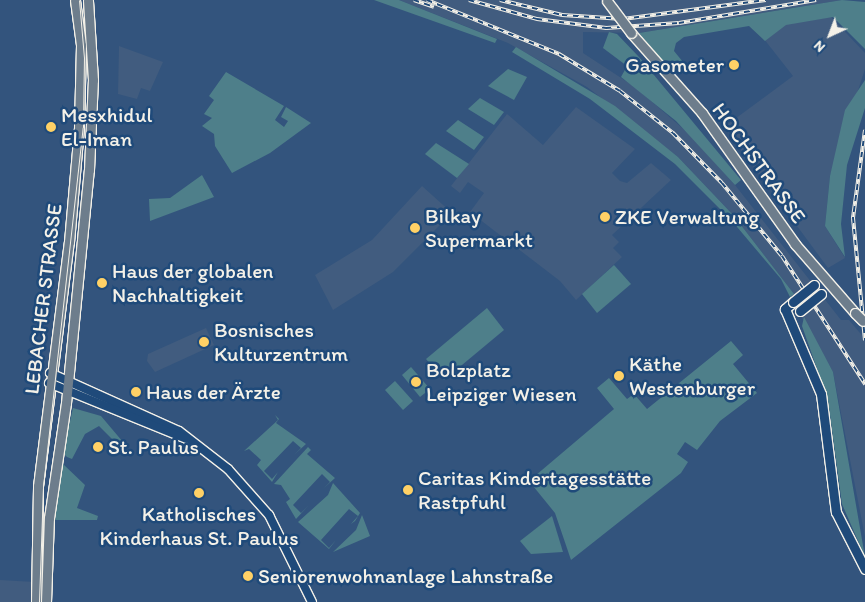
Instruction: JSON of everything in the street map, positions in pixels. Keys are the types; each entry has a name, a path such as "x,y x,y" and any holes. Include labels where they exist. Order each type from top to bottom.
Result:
{"main road":[{"name":"LEBACHER STRASSE","path":"36,602 38,496 50,373 79,127 81,45 76,0"},
{"name":"LEBACHER STRASSE","path":"46,602 49,518 66,392 93,89 88,0"},
{"name":"HOCHSTRASSE","path":"606,1 631,33 702,113 823,279 865,324"},
{"path":"823,279 784,309 821,394 835,508 865,569"},
{"path":"789,320 831,286"},
{"path":"59,308 75,303"},
{"path":"38,496 49,498 49,518"}],"street":[{"path":"50,373 66,382 169,426 239,479 262,505 312,602"},
{"path":"49,383 66,392 190,441"}],"shaded area":[{"path":"399,0 842,0 639,33 583,32 583,53 635,87 688,133 735,185 841,320 849,320 865,339 865,537 833,372 790,297 794,294 734,216 678,157 587,87 508,43"},
{"path":"831,17 865,53 865,69 830,176 825,226 845,258 828,268 724,127 793,76 756,29"},
{"path":"119,46 163,62 150,91 141,88 137,99 118,94"},
{"path":"576,107 635,149 612,173 620,181 627,183 651,163 671,180 612,235 619,242 613,248 622,257 576,300 560,281 470,212 484,193 468,182 460,193 451,186 507,114 543,145"},
{"path":"422,186 452,213 393,272 333,310 315,275 372,240"},
{"path":"206,328 214,345 155,372 147,361 148,354"},
{"path":"0,580 35,582 34,602 0,602"}],"green space":[{"path":"374,0 399,0 497,39 495,43"},
{"path":"842,0 865,2 865,49 833,17 786,25 765,41 749,26 684,37 676,43 674,51 683,62 662,60 639,33"},
{"path":"609,32 617,34 639,57 741,180 735,185 676,121 621,77 627,66 603,48"},
{"path":"516,47 615,106 678,157 734,216 794,294 790,297 781,279 732,221 675,164 590,99 512,52"},
{"path":"508,69 527,77 514,100 488,86"},
{"path":"226,72 284,106 275,120 284,127 288,121 281,117 286,107 311,123 270,153 232,173 215,146 214,134 202,126 212,118 204,114 214,100 209,96"},
{"path":"865,80 865,108 847,165 841,224 845,257 825,226 830,176 845,110"},
{"path":"480,98 504,112 494,125 468,109"},
{"path":"458,120 484,137 474,150 446,131"},
{"path":"436,143 469,164 457,178 425,154"},
{"path":"202,175 214,197 150,221 149,199 170,198"},
{"path":"614,265 631,284 597,313 582,294"},
{"path":"487,308 504,330 444,380 426,359"},
{"path":"804,317 833,372 865,557 842,504 828,400 802,326"},
{"path":"731,341 743,355 733,364 757,393 720,421 697,450 685,442 677,454 688,462 681,473 571,560 555,513 529,481 614,409 597,388 609,378 627,399 634,394 647,409"},
{"name":"Bolzplatz Leipziger Wiesen","path":"411,367 430,389 420,397 402,375"},
{"path":"395,381 413,401 403,410 385,390"},
{"path":"73,408 101,416 123,442 119,446 99,426 85,434 72,459 67,457 63,453"},
{"path":"275,415 279,419 276,423 306,444 294,455 301,448 293,441 264,471 272,479 278,472 272,482 257,465 261,460 249,449 244,451 278,420"},
{"path":"308,447 311,450 307,454 335,478 323,489 330,482 322,474 293,505 301,513 309,505 296,519 286,502 290,499 281,485 274,484"},
{"path":"63,464 85,485 77,508 98,516 97,520 55,520"},
{"path":"333,483 360,513 355,521 351,524 358,516 349,509 321,540 329,548 336,540 329,549 298,522 328,495"},
{"path":"362,515 370,536 333,552 356,530"},
{"path":"552,516 563,552 531,554 520,541"}],"tram line":[{"path":"39,602 43,487 83,127 84,58 79,0"}],"railway":[{"path":"414,0 434,7"},
{"path":"427,0 559,54 620,91 673,133 722,183 782,256 865,384"},
{"path":"469,0 537,19 606,28 679,23 816,0"},
{"path":"500,0 562,15 623,19 766,0"},
{"path":"865,130 853,218 865,340"}],"place":[{"name":"Gasometer","path":"734,65"},
{"name":"Mesxhidul El-Iman","path":"51,127"},
{"name":"ZKE Verwaltung","path":"605,217"},
{"name":"Bilkay Supermarkt","path":"415,228"},
{"name":"Haus der globalen Nachhaltigkeit","path":"102,283"},
{"name":"Bosnisches Kulturzentrum","path":"204,342"},
{"name":"Käthe Westenburger","path":"619,376"},
{"name":"Bolzplatz Leipziger Wiesen","path":"416,382"},
{"name":"Haus der Ärzte","path":"136,392"},
{"name":"St. Paulus","path":"98,447"},
{"name":"Caritas Kindertagesstätte Rastpfuhl","path":"408,490"},
{"name":"Katholisches Kinderhaus St. Paulus","path":"199,493"},
{"name":"Seniorenwohnanlage Lahnstraße","path":"248,576"}]}
